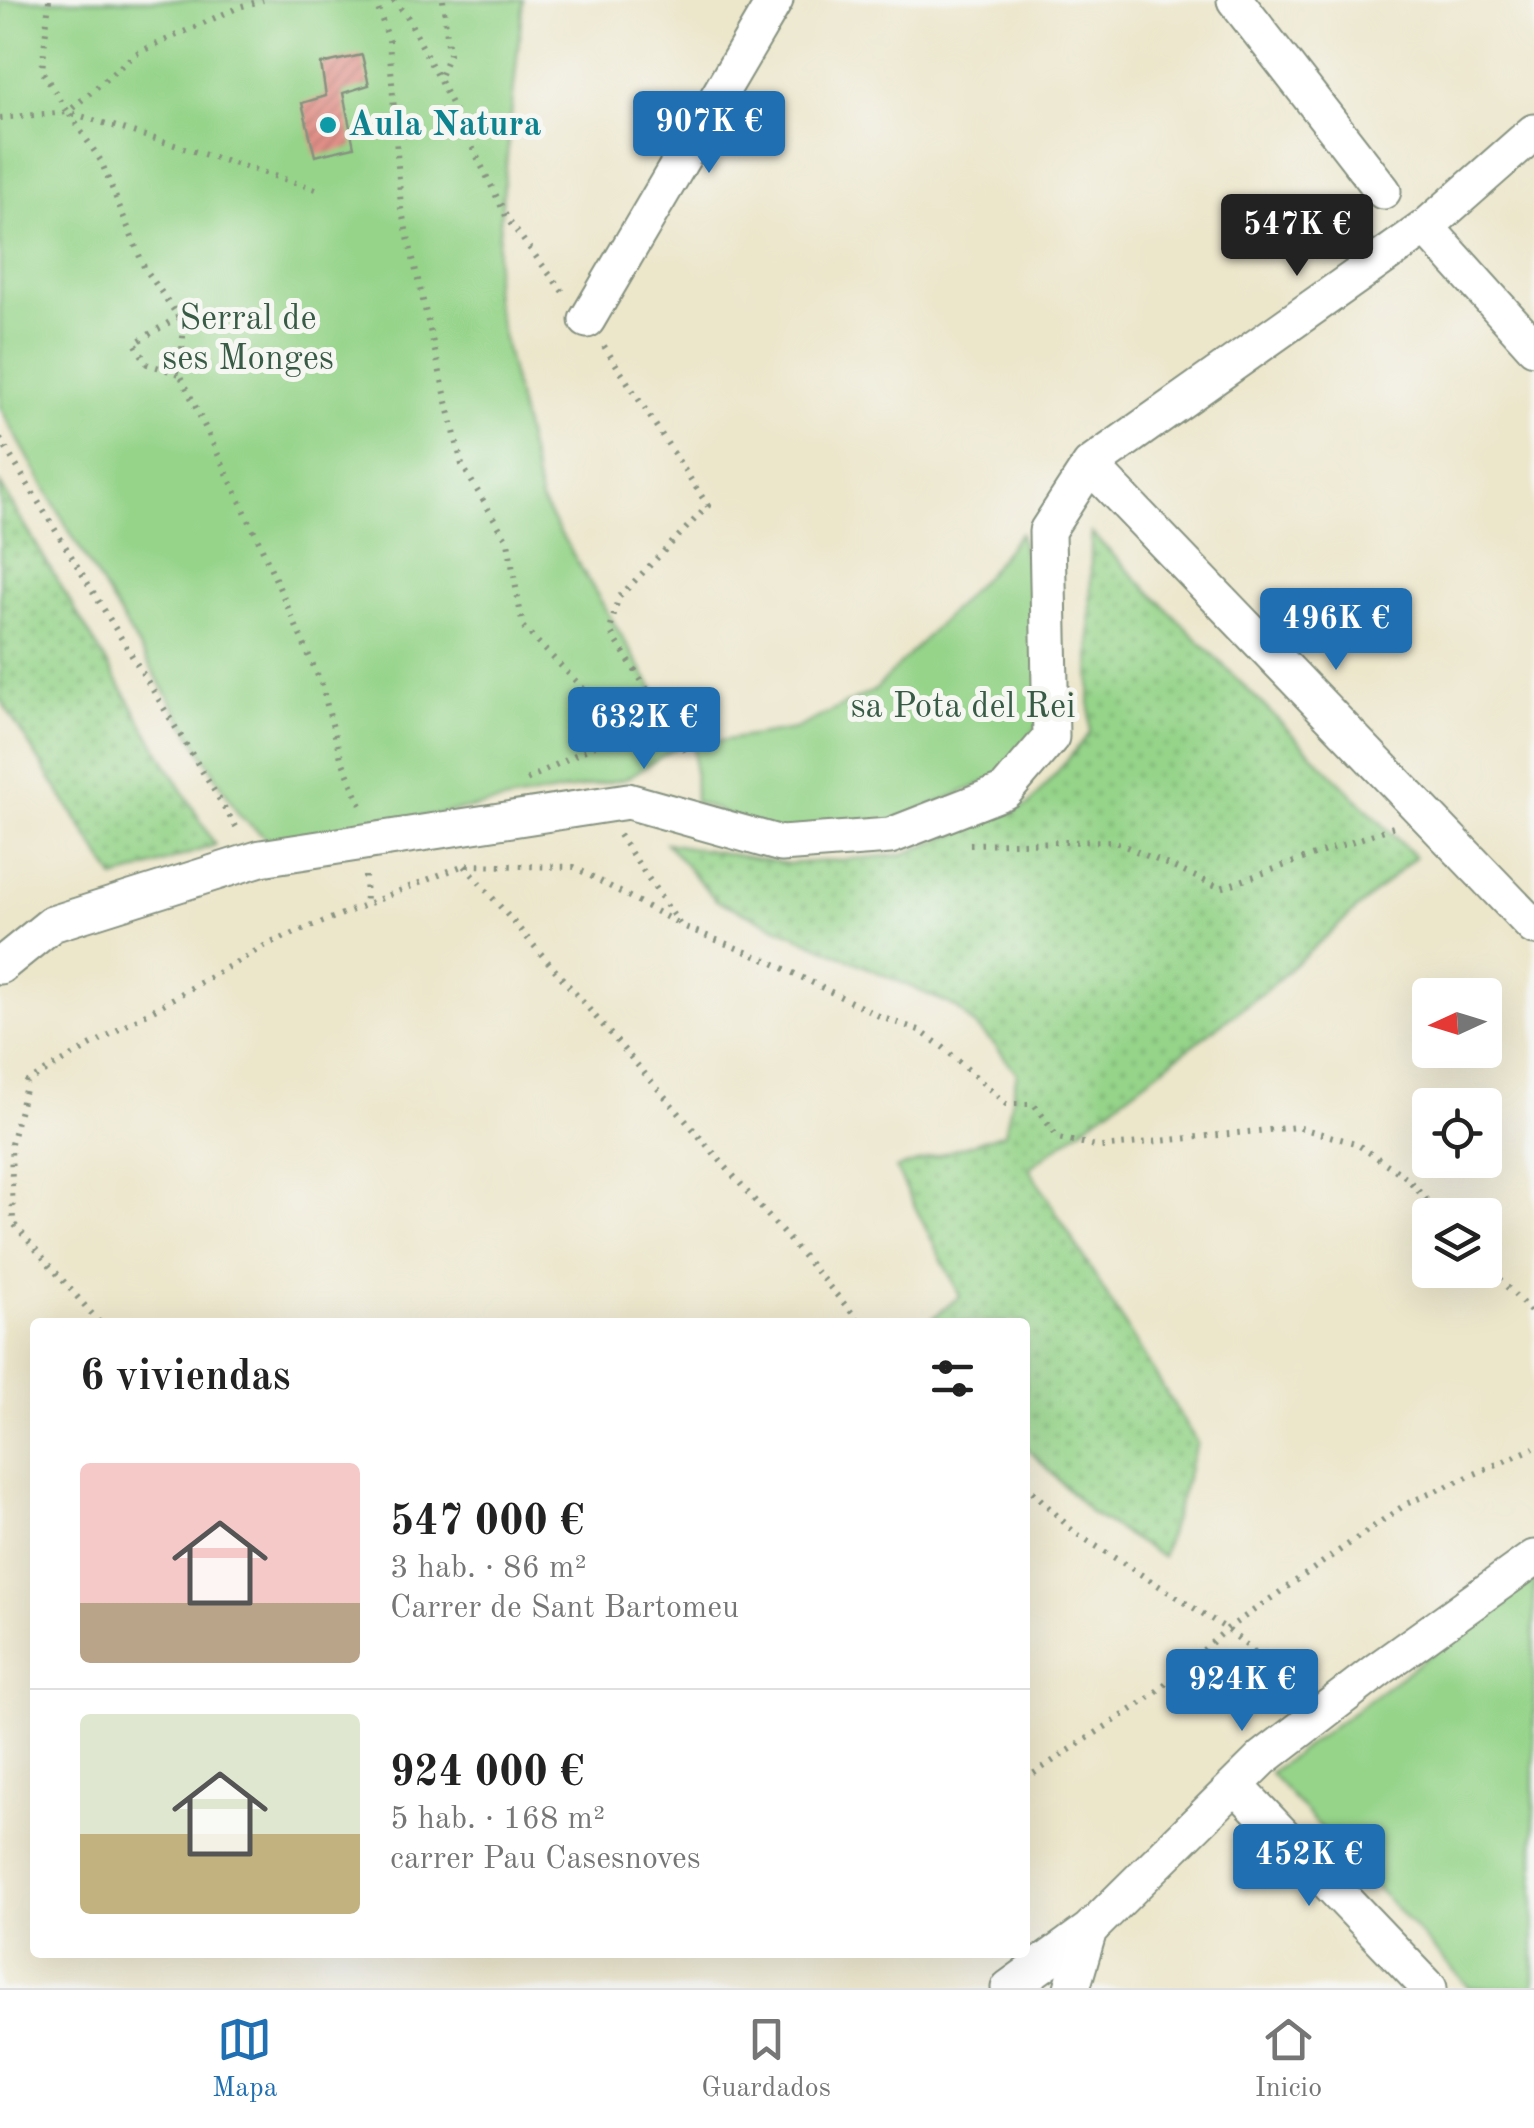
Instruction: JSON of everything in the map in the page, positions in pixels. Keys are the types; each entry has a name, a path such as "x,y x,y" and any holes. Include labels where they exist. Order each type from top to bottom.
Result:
{"street":[{"path":"587,320 775,0"},
{"path":"1235,0 1382,191"},
{"path":"0,966 52,924 261,858 628,801 781,844 890,836 1005,791 1051,736 1047,531 1090,465 1426,228 1534,132"},
{"path":"1426,228 1534,347"},
{"path":"1090,465 1534,927"},
{"path":"1009,1988 1089,1930 1263,1758 1534,1558"},
{"path":"1236,1786 1429,1988"},
{"path":"1072,1988 1089,1930"}],"path":[{"path":"49,0 42,71 101,161 144,267 184,325 180,374 322,683 342,758 362,804 366,904"},
{"path":"68,112 135,54 262,0"},
{"path":"374,0 388,40 402,208 462,465 508,542 522,628 609,715 598,743 520,782"},
{"path":"394,0 407,16 508,220 587,320 708,506 618,598 610,631 686,751"},
{"path":"439,80 449,54 443,0"},
{"path":"0,118 68,112 316,189"},
{"path":"178,317 135,343 147,364 180,374"},
{"path":"0,439 242,836 261,858"},
{"path":"628,801 626,826 618,836 680,925"},
{"path":"968,844 1114,841 1221,888 1428,816"},
{"path":"438,831 857,1318"},
{"path":"96,1318 14,1223 11,1144 27,1082 268,944 464,864 574,867 680,925 918,1030 1006,1104 1034,1104 1058,1138 1101,1147 1298,1127 1355,1142 1406,1177 1425,1198"},
{"path":"1502,1282 1534,1315"},
{"path":"1030,1776 1148,1699 1227,1629 1406,1504 1534,1448"},
{"path":"1030,1489 1074,1532 1227,1629 1325,1710"}],"green space":[{"name":"Serral de ses Monges","path":"0,0 523,0 493,292 541,501 685,742 625,779 276,847 239,815 0,407"},
{"path":"0,484 215,845 115,879 0,699"},
{"name":"sa Pota del Rei","path":"1020,533 1037,618 1041,717 1020,760 998,777 876,829 774,832 695,802 694,745 795,729 875,690 989,572"},
{"path":"1091,533 1415,857 1265,991 1029,1168 1197,1443 1162,1557 1091,1513 1030,1451 1030,1318 933,1318 960,1296 896,1169 1005,1133 1017,1073 956,1007 716,900 666,843 788,864 902,855 1029,805 1090,733"},
{"path":"1534,1580 1534,1988 1470,1988 1270,1773"}],"building":[{"name":"Aula Natura","path":"362,55 369,85 343,93 354,147 315,156 302,103 326,96 321,64"}],"place":[{"name":"Aula Natura","path":"328,125"}]}
